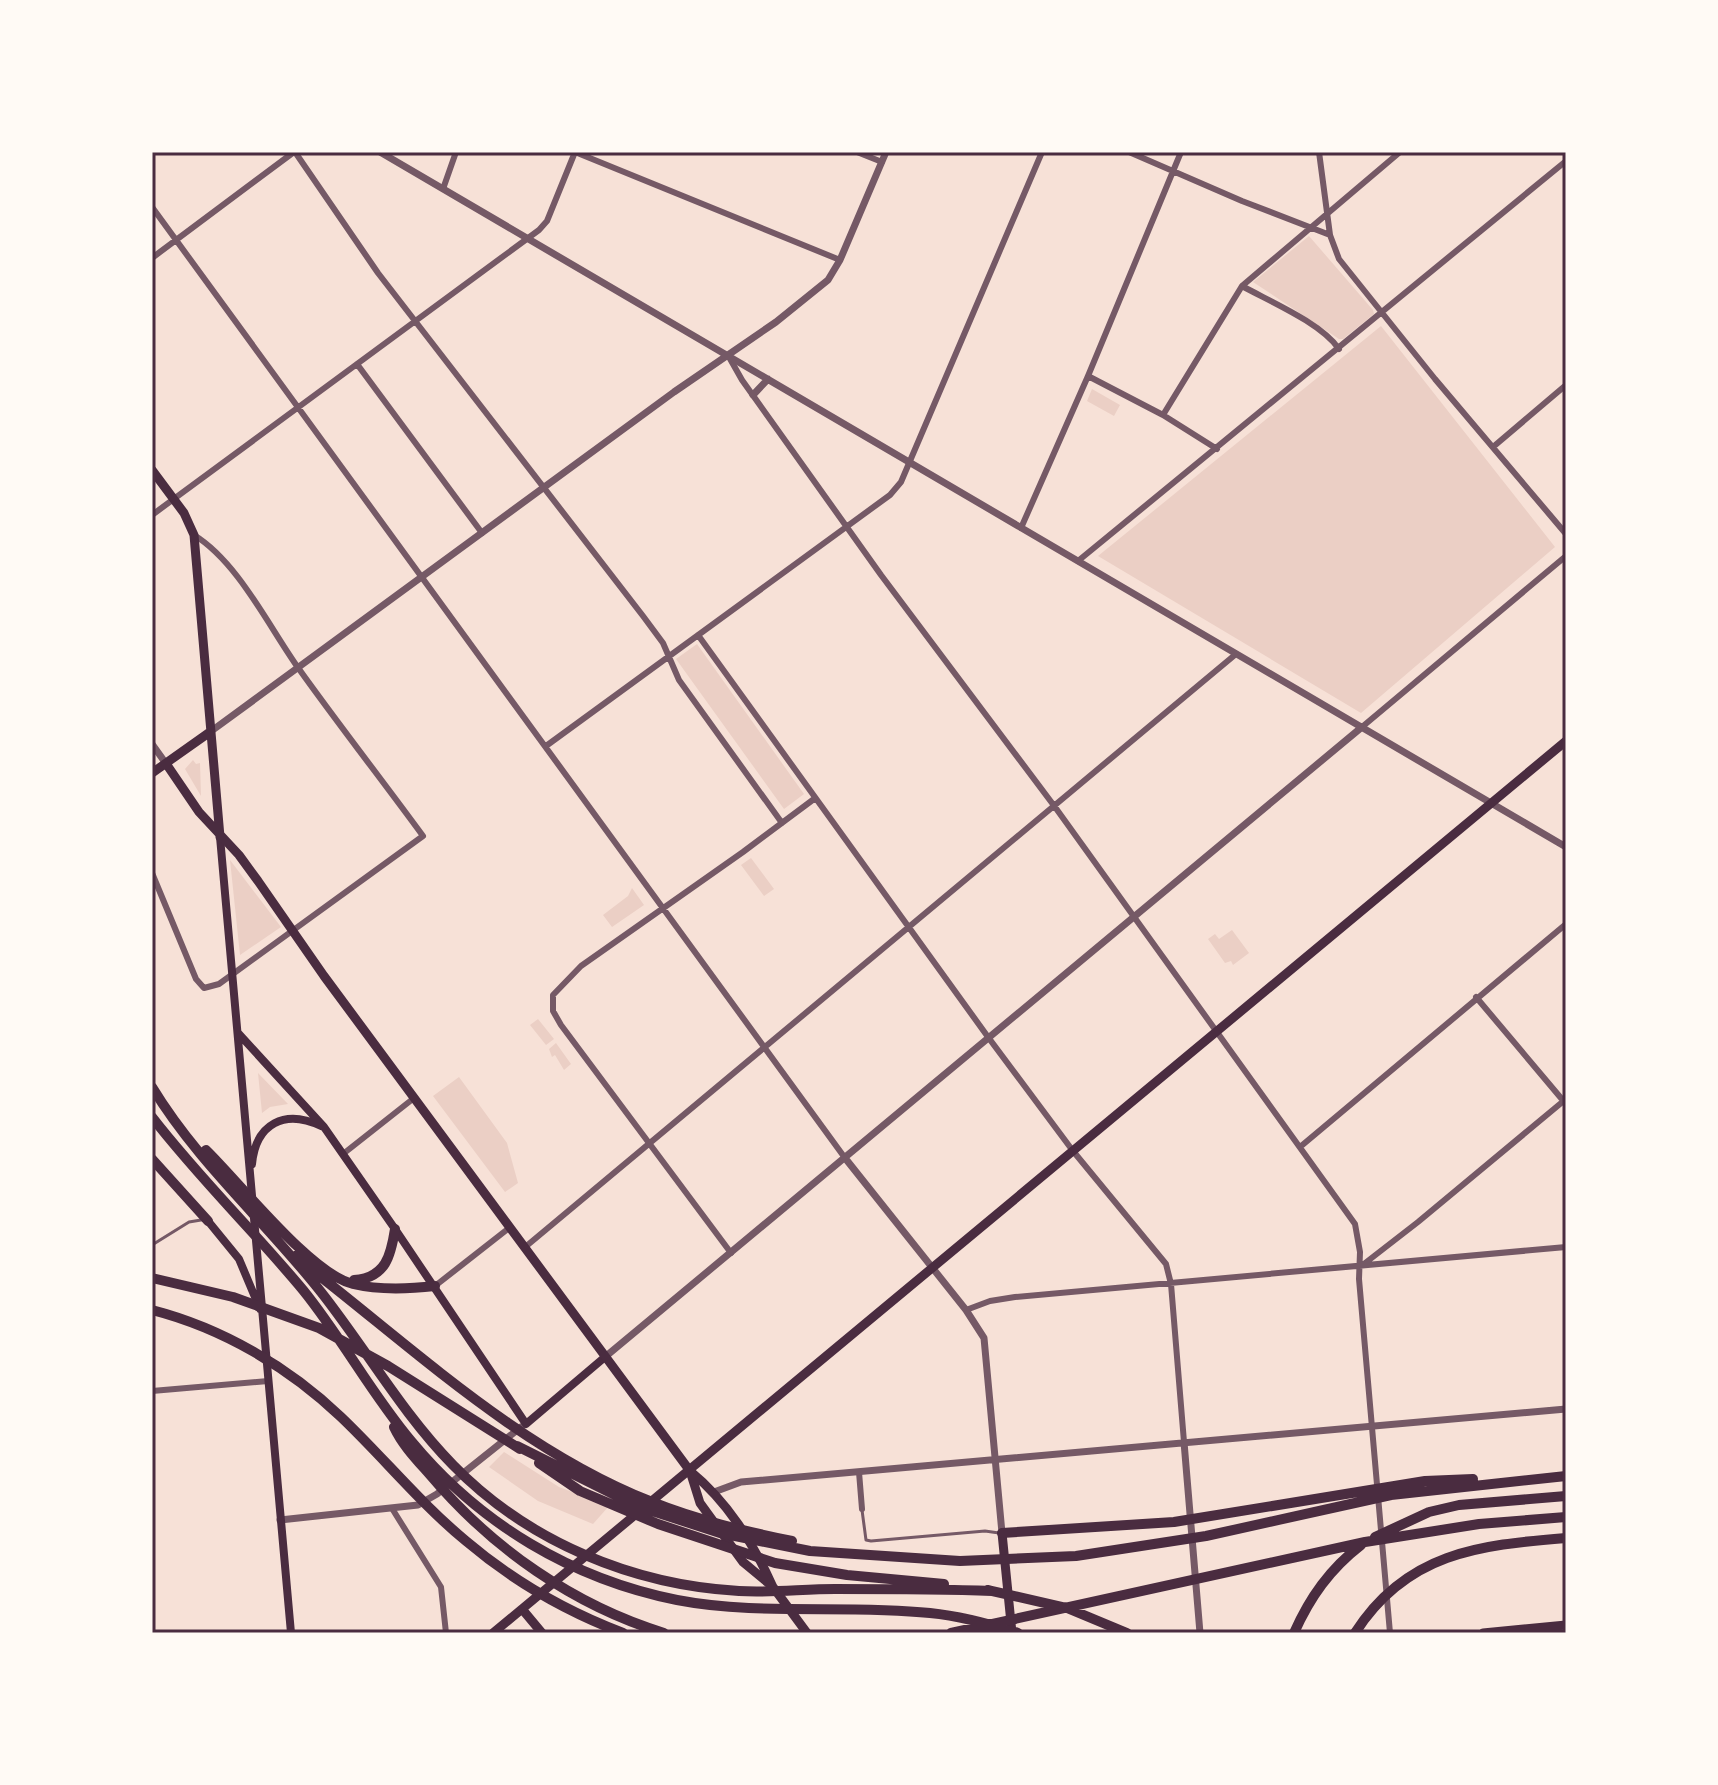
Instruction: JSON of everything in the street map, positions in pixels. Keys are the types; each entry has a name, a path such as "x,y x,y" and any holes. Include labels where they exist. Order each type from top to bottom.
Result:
{"highway":[{"path":"152,1087 173,1118 320,1290 406,1410 454,1467 529,1525 579,1553 621,1569 702,1587 739,1591 992,1591"},
{"path":"152,1117 179,1152 303,1291 382,1404 405,1446 441,1480 480,1529 535,1570 582,1599 624,1620 664,1633"},
{"path":"173,1118 323,1268 353,1284 435,1286"},
{"path":"152,1159 208,1221"},
{"path":"260,1221 321,1277 505,1422 621,1498 724,1547 803,1569 1024,1596 1067,1608 1127,1633"},
{"path":"344,1280 366,1279 383,1269 391,1254 395,1229"},
{"path":"152,1278 233,1297 319,1328 492,1430 580,1491 621,1498 848,1554"},
{"path":"152,1310 204,1327 285,1372 339,1415 465,1540 505,1572 544,1597 623,1633"},
{"path":"1002,1533 1174,1522 1391,1491 1425,1481 1566,1476"},
{"path":"441,1480 511,1533 565,1563 596,1576 675,1600 929,1613 993,1625 1015,1633"},
{"path":"621,1498 700,1528 767,1543 848,1554 960,1561 1076,1556 1176,1541 1362,1495"},
{"path":"1294,1633 1317,1589 1347,1557 1363,1544 1412,1518 1459,1505 1566,1496"},
{"path":"951,1633 1365,1542 1479,1524 1566,1517"},
{"path":"1355,1633 1374,1606 1409,1575 1444,1557 1480,1547 1566,1538"}],"main road":[{"path":"152,470 184,513 194,535 291,1633"},
{"path":"152,773 210,732"},
{"path":"493,1633 1566,741"},
{"path":"167,765 220,837 239,855 509,1228 690,1471 714,1492 746,1534 773,1587 807,1633"},
{"path":"238,1033 324,1127 526,1424 605,1357"},
{"path":"250,1185 256,1144 268,1127 291,1118 307,1119 324,1127"},
{"path":"208,1221 239,1259 263,1317"},
{"path":"690,1471 700,1503 743,1562 773,1587"},
{"path":"1002,1533 1015,1633"},
{"path":"522,1609 542,1633"},
{"path":"1483,1633 1566,1625"}],"street":[{"path":"152,258 295,152 378,273 643,616 669,656 679,680 782,823"},
{"path":"380,152 1566,847"},
{"path":"443,189 456,152"},
{"path":"152,515 529,239 547,221 575,152 840,260"},
{"path":"857,152 882,162"},
{"path":"210,732 828,280 840,260 886,152"},
{"path":"546,746 847,528 890,495 901,482 1042,152"},
{"path":"1129,152 1330,235"},
{"path":"1021,528 1181,152"},
{"path":"1319,152 1330,235 1339,259 1566,534"},
{"path":"1163,415 1242,286 1400,152"},
{"path":"1078,561 1566,161"},
{"path":"152,207 845,1158 966,1310 984,1338 1002,1533"},
{"path":"1242,286 1315,328 1339,349"},
{"path":"727,355 847,528 1055,807 1355,1224 1360,1252 1371,1425 1390,1633"},
{"path":"357,364 482,533"},
{"path":"1088,376 1163,415 1217,449"},
{"path":"753,395 768,379"},
{"path":"1493,447 1566,385"},
{"path":"152,873 196,979 204,988 219,984 423,836 243,587 213,549 194,535"},
{"path":"605,1357 1566,556"},
{"path":"698,635 988,1037 1073,1151 1166,1264 1171,1284 1200,1633"},
{"path":"524,1248 1236,654"},
{"path":"152,744 167,765"},
{"path":"731,1253 561,1025 552,1005 555,990 581,966 814,799"},
{"path":"1300,1147 1566,924"},
{"path":"1360,1267 1565,1101 1476,997"},
{"path":"343,1154 414,1098"},
{"path":"435,1286 509,1228"},
{"path":"966,1310 990,1301 1015,1297 1566,1247"},
{"path":"152,1391 268,1381"},
{"path":"714,1492 741,1482 1566,1409"},
{"path":"280,1520 393,1510 428,1501 526,1424"},
{"path":"859,1472 862,1509"},
{"path":"393,1510 441,1587 446,1633"}],"lane":[{"path":"152,1245 189,1222 197,1219 208,1221"},
{"path":"862,1509 866,1540 871,1541 985,1531 1002,1533"}],"shaded area":[{"path":"1309,236 1373,310 1374,314 1343,339 1253,282"},
{"path":"1381,326 1555,547 1361,713 1098,556"},
{"path":"1092,389 1120,405 1114,416 1087,401"},
{"path":"697,644 804,794 784,809 676,659"},
{"path":"193,760 196,764 200,763 201,796 185,769"},
{"path":"751,858 774,889 764,896 741,865"},
{"path":"230,860 281,927 240,955"},
{"path":"632,888 644,905 612,927 603,915 628,896"},
{"path":"1232,930 1249,953 1233,965 1231,961 1225,963 1208,939 1215,934 1219,939"},
{"path":"538,1019 554,1039 546,1045 530,1025"},
{"path":"556,1043 571,1064 564,1070 549,1049"},
{"path":"258,1073 288,1104 270,1107 262,1113"},
{"path":"459,1077 507,1143 518,1183 505,1192 433,1096"},
{"path":"504,1452 559,1487 609,1506 593,1524 538,1501 489,1467"}]}
